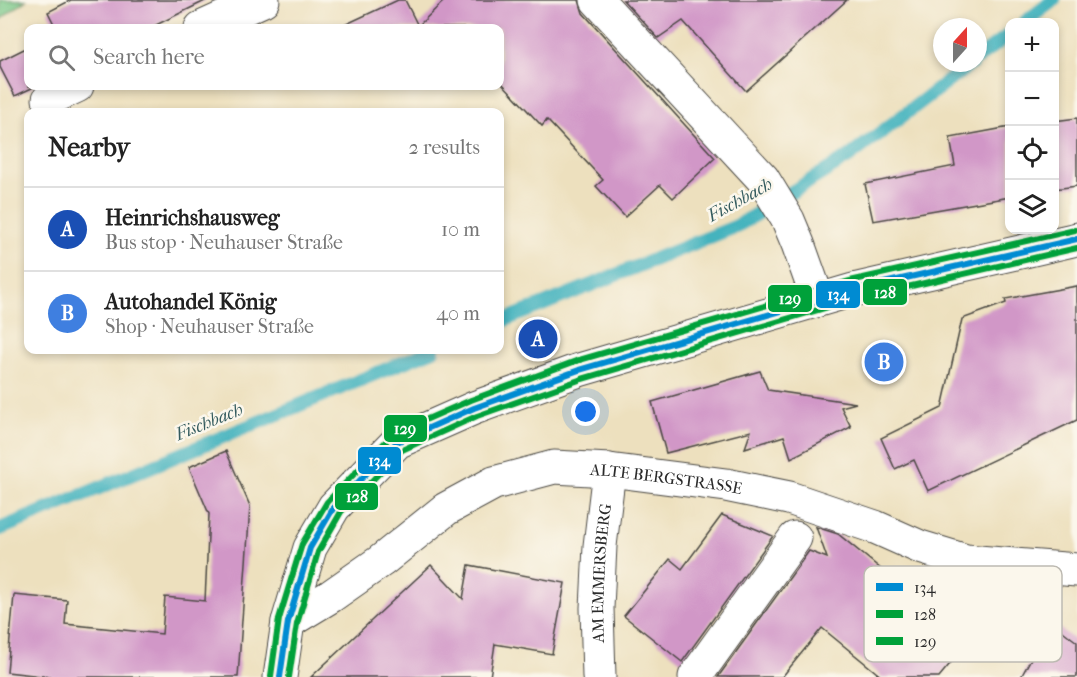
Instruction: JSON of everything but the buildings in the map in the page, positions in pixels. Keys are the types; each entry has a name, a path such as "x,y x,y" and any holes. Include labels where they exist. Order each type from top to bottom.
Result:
{"street":[{"path":"210,24 263,0"},
{"path":"597,0 763,179 788,220 818,300"},
{"path":"280,677 288,622 310,548 334,507 397,442 474,408 579,370 818,300 1077,239"},
{"name":"ALTE BERGSTRASSE","path":"288,622 331,596 381,561 447,509 494,483 554,467 609,470 726,485 789,498 875,527 920,547 966,561 1028,566"},
{"name":"AM EMMERSBERG","path":"599,677 597,608 600,546 609,470"},
{"path":"696,677 795,538"},
{"name":"ALTE BERGSTRASSE","path":"1062,569 1077,570"}],"green space":[{"path":"0,0 26,0 0,20"}],"waterway":[{"name":"Fischbach","path":"1030,18 1054,0"},
{"name":"Fischbach","path":"987,51 1005,38"},
{"name":"Fischbach","path":"504,320 737,226 850,156 960,72"},
{"name":"Fischbach","path":"0,529 423,354"}],"transit line":[{"name":"129","path":"271,676 279,619 302,544 327,502 393,434 471,400 576,361 850,281 1075,230"},
{"name":"134","path":"280,677 288,622 310,548 334,507 397,442 474,408 579,370 853,290 1077,239"},
{"name":"128","path":"289,677 297,624 318,552 341,512 402,450 477,416 582,379 855,299 1077,248"}],"place":[{"name":"Heinrichshausweg","path":"538,339"},
{"name":"Autohandel König","path":"884,362"}]}
